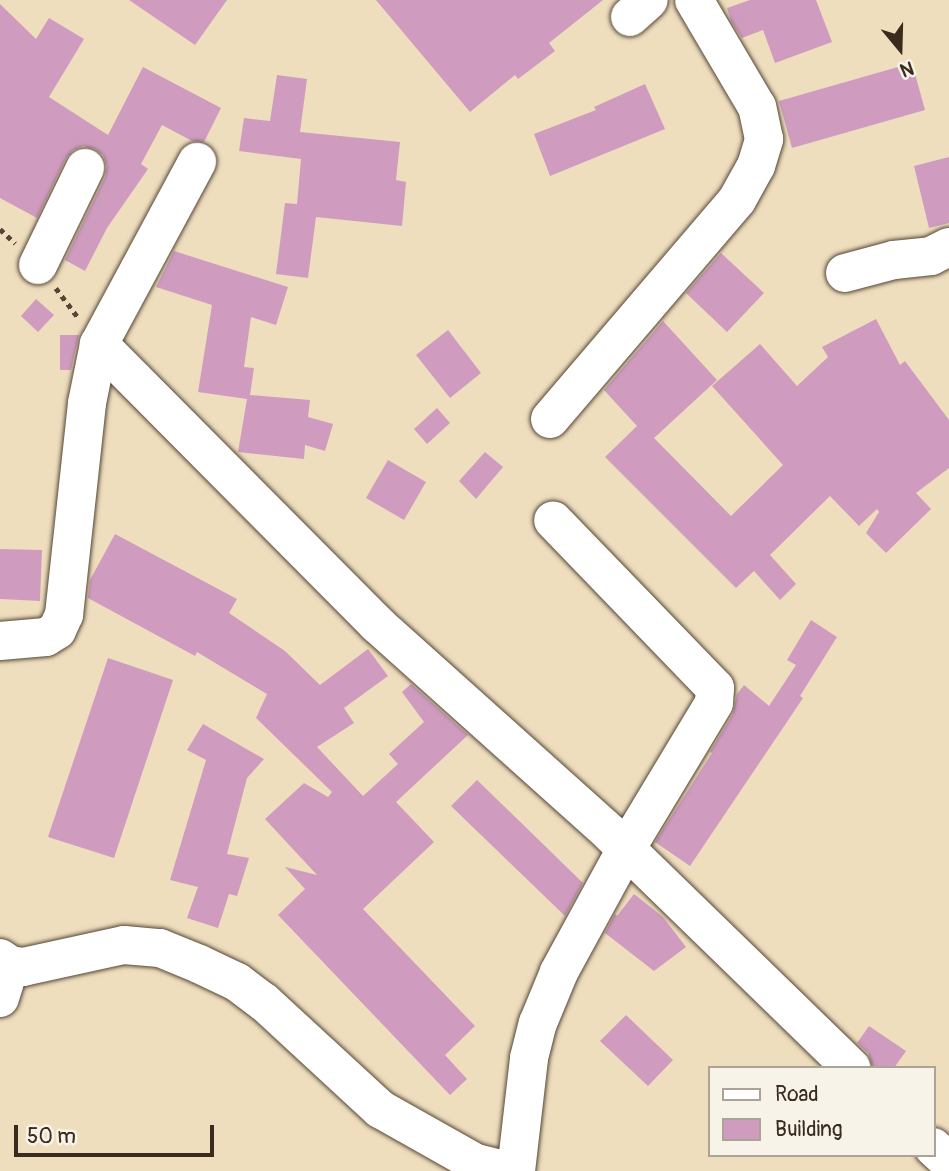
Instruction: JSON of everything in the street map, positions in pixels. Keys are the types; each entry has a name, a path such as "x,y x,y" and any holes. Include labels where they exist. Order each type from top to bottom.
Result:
{"street":[{"path":"550,419 737,200 756,166 764,139 757,107 694,0"},
{"path":"0,642 46,638 57,630 64,615 87,403 99,344 197,162"},
{"path":"38,265 85,168"},
{"path":"845,273 894,260 930,256 949,247"},
{"path":"99,344 377,624 626,849 850,1066"},
{"path":"516,1171 529,1058 538,1023 559,972 626,849 714,703 715,688 553,520"},
{"path":"3,974 23,967 124,945 160,948 237,982 264,1002 380,1109 476,1163 508,1171"},
{"path":"935,1149 949,1162"}],"building":[{"path":"129,0 227,0 195,45"},
{"path":"376,0 603,0 549,43 555,51 518,79 515,75 470,112"},
{"path":"750,0 816,0 832,42 775,63 763,30 742,38 731,21 727,8"},
{"path":"0,4 36,39 49,18 84,39 49,97 108,135 143,67 221,108 204,142 192,141 162,125 141,164 148,169 107,228 85,271 65,260 105,177 107,166 103,155 95,149 83,146 73,150 66,158 37,218 0,198"},
{"path":"912,63 925,110 792,148 779,101"},
{"path":"277,75 307,79 300,132 400,142 396,180 406,182 402,226 316,217 308,278 276,274 285,203 297,204 301,159 239,151 244,118 270,121"},
{"path":"645,84 665,129 550,176 534,134 596,110 594,107"},
{"path":"949,157 949,223 929,228 914,166"},
{"path":"174,251 288,287 276,325 251,317 244,367 254,368 250,395 310,400 308,417 333,424 325,451 305,445 304,459 238,452 247,399 198,392 212,305 156,287"},
{"path":"721,253 764,293 727,332 686,293"},
{"path":"36,299 54,315 38,332 21,316"},
{"path":"876,319 900,365 905,361 949,420 949,468 916,493 931,509 886,553 866,533 879,512 877,509 859,526 830,496 770,555 796,584 780,600 754,571 736,588 605,457 637,426 604,390 663,321 717,380 654,438 731,516 783,465 712,386 760,344 797,386 828,357 822,347"},
{"path":"448,330 481,373 450,398 416,355"},
{"path":"60,335 79,335 71,370 60,370"},
{"path":"437,408 450,423 427,444 414,429"},
{"path":"485,452 503,467 476,499 459,481"},
{"path":"388,460 426,482 404,520 366,498"},
{"path":"115,534 237,599 229,613 285,651 320,685 368,649 388,676 344,708 354,723 317,747 363,796 398,764 389,754 424,722 402,692 411,684 468,735 396,802 434,842 363,909 475,1026 445,1055 467,1079 450,1095 278,915 305,889 285,867 317,875 265,819 304,783 328,797 332,792 256,718 267,694 197,652 195,656 88,598 90,580"},
{"path":"0,549 42,550 40,601 0,599"},
{"path":"811,620 837,637 800,696 803,698 690,866 655,842 712,753 710,752 733,714 737,694 744,685 769,706 796,665 787,660"},
{"path":"108,658 173,680 114,858 48,837"},
{"path":"203,724 264,759 247,778 227,854 249,858 237,896 229,894 218,928 187,918 198,887 170,880 206,760 187,750"},
{"path":"477,780 583,883 565,916 451,806"},
{"path":"634,894 663,917 686,947 654,971 605,933 615,914 617,916"},
{"path":"626,1015 673,1060 648,1086 600,1041"},
{"path":"869,1026 906,1051 895,1066 872,1066 868,1053 857,1043"}]}
